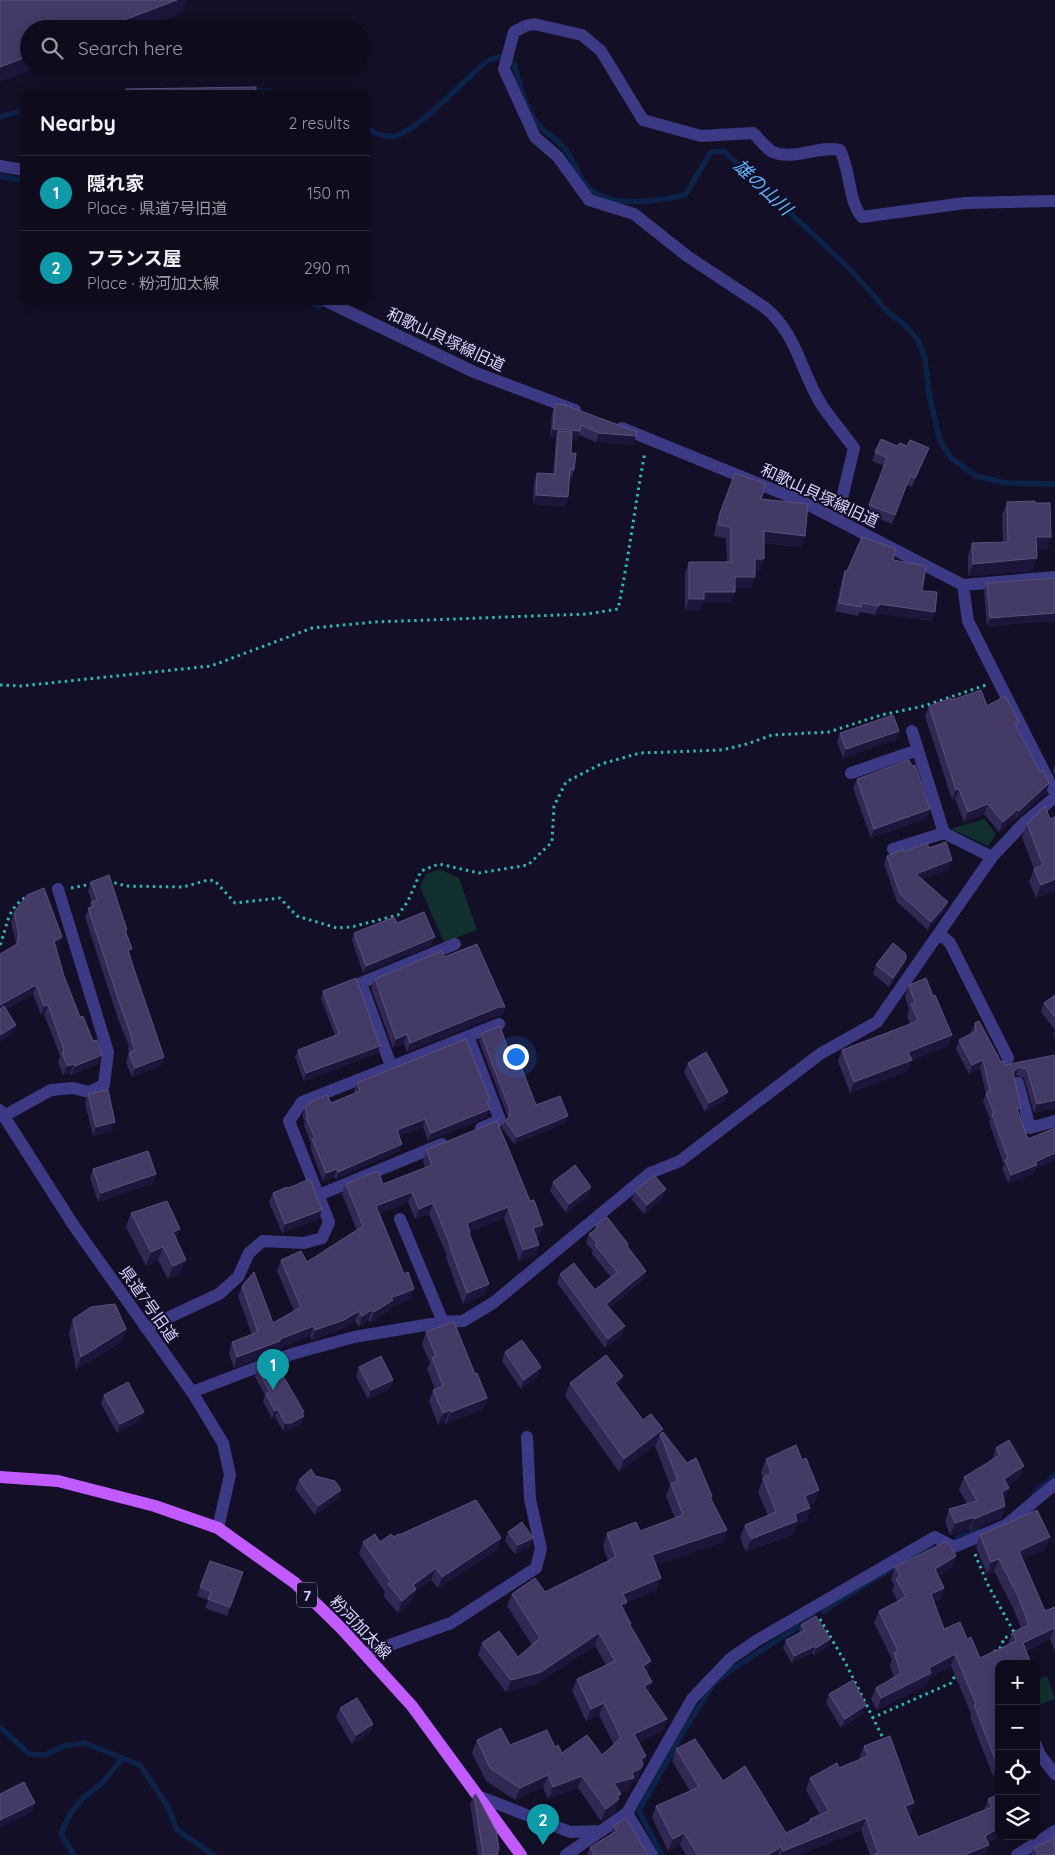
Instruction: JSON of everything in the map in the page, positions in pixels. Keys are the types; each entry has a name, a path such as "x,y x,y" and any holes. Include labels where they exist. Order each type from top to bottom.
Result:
{"main road":[{"name":"粉河加太線","path":"0,1477 58,1481 155,1506 218,1528 294,1583 341,1628 412,1706 521,1855"}],"street":[{"path":"837,519 854,448 821,403 804,370 790,335 776,317 764,307 687,256 634,214 589,200 558,157 535,137 504,69 514,32 524,26 534,24 582,35 601,51 643,120 701,136 753,133 772,152 785,155 832,148 840,150 846,162 855,210 862,217 965,203 1055,201"},
{"path":"0,166 20,169"},
{"name":"和歌山貝塚線旧道","path":"334,305 474,372 584,414"},
{"name":"和歌山貝塚線旧道","path":"612,424 801,501 964,585"},
{"path":"1055,577 964,585 968,621 1055,793"},
{"path":"912,731 944,833"},
{"path":"851,774 918,750"},
{"path":"192,1392 292,1354 354,1338 444,1322 463,1321 493,1303 650,1173 680,1161 820,1054 877,1022 992,857 1024,823 1055,797"},
{"path":"893,849 944,833 992,857"},
{"path":"2,1113 52,1090 73,1088 89,1092 104,1085 108,1052 58,889"},
{"path":"939,932 950,943 1008,1058"},
{"path":"391,1066 361,983 455,944"},
{"path":"146,1328 219,1294 238,1277 249,1253 263,1241 304,1242 322,1238 329,1222 289,1121 302,1102 498,1024"},
{"path":"468,1036 500,1120 473,1132"},
{"path":"1018,1083 1030,1128 1055,1121"},
{"name":"県道7号旧道","path":"2,1113 74,1226 192,1392 223,1443 230,1475 218,1528"},
{"path":"319,1195 454,1139"},
{"path":"400,1219 444,1322"},
{"path":"365,1654 451,1623 536,1568 541,1549 530,1499 527,1437"},
{"path":"566,1855 627,1813 692,1699 730,1659 756,1641 935,1537 954,1547 1006,1525 1055,1484"},
{"path":"1038,1750 1055,1772"},
{"path":"478,1796 570,1832 602,1831"},
{"path":"627,1813 652,1855"},
{"path":"1017,1855 1055,1832"}],"path":[{"path":"0,685 21,686 211,666 312,628 374,622 587,614 618,609 629,558 635,504 648,438"},
{"path":"0,945 9,914 17,903 27,897 58,889 108,880 126,886 183,887 208,880 216,881 235,903 280,898 296,916 337,928 351,928 398,915 408,901 421,872 439,864 479,873 528,865 552,842 554,806 566,782 601,764 640,753 722,750 772,735 829,732 881,715 924,706 999,681"},
{"path":"970,1541 988,1586 1015,1634 1004,1638 1001,1647 987,1656"},
{"path":"814,1608 845,1662 884,1740"},
{"path":"872,1718 952,1684 957,1672"}],"green space":[{"path":"984,819 996,834 988,846 951,829"},
{"path":"440,869 459,878 477,930 444,942 420,887 426,874"},
{"path":"1047,1676 1055,1699 1040,1705 1040,1679"}],"building":[{"path":"0,0 177,0 124,20 20,20 20,59 0,67"},
{"path":"256,87 256,90 126,89"},
{"path":"555,404 565,405 637,432 636,436 599,433 581,425 580,431 553,429"},
{"path":"558,431 572,432 571,454 576,453 574,470 570,469 568,497 536,495 537,473 555,474"},
{"path":"881,439 897,446 900,443 907,446 910,440 929,448 915,478 910,476 895,515 869,505 887,458 875,452"},
{"path":"735,473 766,484 761,499 808,504 805,536 764,531 764,559 755,559 755,577 735,577 735,592 704,592 704,599 689,599 689,562 731,562 731,527 718,525 720,513"},
{"path":"1035,501 1035,503 1050,503 1051,537 1036,537 1037,558 973,564 972,543 1008,542 1007,502"},
{"path":"862,537 896,549 893,560 926,566 922,591 937,592 935,612 879,604 879,606 862,603 861,607 839,603 845,571 847,571"},
{"path":"1055,578 1055,613 990,618 987,583"},
{"path":"981,690 987,706 1005,696 1019,722 1015,724 1040,772 1043,770 1049,783 1019,811 1018,809 1003,822 988,804 968,812 959,789 956,790 929,706"},
{"path":"893,715 899,731 846,749 840,733"},
{"path":"909,760 912,766 915,765 930,809 874,829 857,779"},
{"path":"1045,806 1050,819 1055,817 1055,879 1041,885 1034,869 1043,865 1027,824"},
{"path":"946,842 952,860 916,874 948,902 931,922 900,894 887,856 903,849 904,852 927,843 929,848"},
{"path":"109,875 132,949 128,950 164,1057 135,1068 129,1053 135,1050 132,1038 88,908 93,907 91,902 97,900 91,882"},
{"path":"44,888 62,937 54,941 64,976 80,1017 83,1016 93,1041 97,1040 102,1053 102,1055 75,1066 74,1064 67,1066 62,1052 64,1052 63,1047 48,1005 44,1006 36,985 0,1005 0,954 17,944 19,934 14,913 27,895"},
{"path":"424,912 435,937 366,966 354,933 394,917 397,923"},
{"path":"893,943 906,954 906,959 893,978 876,965"},
{"path":"477,944 505,1007 499,1007 410,1043 407,1034 396,1039 375,979 442,951 444,957"},
{"path":"356,978 380,1046 306,1073 298,1050 339,1034 323,991"},
{"path":"926,978 952,1035 908,1052 912,1060 854,1082 842,1050 918,1021 911,1004 915,1003 909,985"},
{"path":"1055,995 1055,1017 1044,1003"},
{"path":"4,1006 16,1025 0,1035 0,1009"},
{"path":"979,1021 1001,1062 1004,1061 1005,1065 1055,1055 1055,1100 1037,1104 1027,1069 1019,1067 1013,1072 1021,1108 1017,1109 1028,1139 1055,1128 1055,1153 1035,1162 1037,1165 1011,1175 1005,1160 1008,1159 992,1114 994,1113 986,1093 990,1091 983,1060 972,1065 959,1040 976,1031 975,1023"},
{"path":"500,1026 514,1066 520,1064 536,1105 560,1096 568,1116 517,1137 505,1121 509,1117 510,1110 481,1034"},
{"path":"466,1039 490,1100 487,1102 490,1109 431,1133 425,1119 397,1130 402,1144 338,1172 337,1169 326,1173 312,1139 315,1138 306,1118 308,1117 305,1108 310,1102 327,1095 331,1103 360,1091 357,1083"},
{"path":"706,1052 728,1092 709,1103 688,1063"},
{"path":"108,1090 115,1122 96,1127 88,1094"},
{"path":"497,1121 530,1201 534,1200 543,1225 533,1228 539,1245 523,1250 508,1207 467,1223 469,1233 489,1284 467,1293 433,1203 419,1209 412,1192 376,1206 404,1274 408,1272 414,1289 391,1298 393,1300 374,1312 372,1310 362,1316 359,1311 344,1320 315,1330 314,1326 237,1357 232,1342 258,1332 242,1286 254,1272 273,1323 301,1307 281,1260 301,1251 307,1262 363,1226 346,1184 378,1171 383,1184 432,1165 426,1150"},
{"path":"148,1151 156,1174 101,1193 93,1169"},
{"path":"575,1165 591,1187 569,1204 553,1182"},
{"path":"654,1175 666,1189 647,1205 635,1191"},
{"path":"310,1179 322,1210 285,1224 273,1193"},
{"path":"167,1201 180,1229 173,1232 186,1260 173,1266 163,1247 151,1252 131,1213"},
{"path":"607,1217 646,1271 606,1304 625,1326 608,1339 560,1274 574,1263 595,1290 617,1272 595,1245 597,1243 589,1234 598,1228 596,1225"},
{"path":"115,1304 126,1329 81,1357 73,1319 91,1307"},
{"path":"454,1322 487,1398 451,1412 450,1410 443,1413 433,1390 443,1386 432,1358 436,1356 426,1332"},
{"path":"522,1340 541,1367 524,1380 505,1352"},
{"path":"606,1355 623,1376 615,1383 643,1420 651,1414 663,1429 624,1459 570,1383"},
{"path":"381,1356 393,1380 371,1390 359,1367"},
{"path":"275,1362 304,1412 302,1413 304,1416 291,1423 285,1423 278,1409 275,1411 266,1394 270,1391 257,1369"},
{"path":"128,1382 144,1412 120,1424 104,1395"},
{"path":"663,1432 687,1463 696,1458 712,1496 710,1497 727,1530 652,1555 661,1578 623,1594 627,1602 621,1605 630,1625 651,1661 643,1666 652,1682 644,1686 667,1719 634,1734 646,1756 641,1759 643,1764 641,1768 632,1773 634,1778 614,1783 621,1794 617,1796 619,1799 606,1809 582,1776 553,1787 548,1775 520,1788 490,1768 477,1740 501,1728 510,1745 547,1730 555,1747 558,1745 562,1753 587,1735 602,1755 621,1738 604,1703 591,1709 577,1679 615,1661 599,1633 541,1672 511,1680 482,1643 499,1631 518,1657 540,1638 512,1594 535,1578 545,1592 616,1557 607,1533 636,1522 640,1531 683,1515 671,1484 678,1481 660,1434"},
{"path":"1009,1440 1024,1466 1004,1479 1009,1488 1002,1492 1005,1506 974,1519 974,1517 955,1523 949,1509 977,1501 964,1477 1000,1455 996,1448"},
{"path":"796,1445 802,1460 806,1458 819,1490 805,1496 810,1508 795,1514 797,1521 751,1539 745,1525 776,1512 763,1478 771,1473 766,1459"},
{"path":"311,1469 315,1476 335,1481 341,1490 318,1506 299,1480"},
{"path":"476,1500 501,1538 442,1577 436,1568 413,1585 416,1589 402,1601 388,1584 391,1582 363,1542 375,1534 380,1542 391,1534 394,1537"},
{"path":"1037,1510 1050,1537 1019,1551 1045,1611 1055,1607 1055,1630 1054,1628 1023,1643 1030,1660 995,1660 995,1759 974,1705 976,1704 955,1654 929,1668 931,1673 881,1698 876,1688 901,1673 894,1653 898,1651 879,1611 906,1597 896,1579 900,1576 895,1567 947,1541 956,1556 935,1569 944,1588 931,1594 944,1629 960,1622 967,1639 971,1637 980,1658 1016,1641 1013,1632 1029,1625 1018,1596 999,1559 991,1562 980,1535"},
{"path":"522,1522 533,1538 518,1545 508,1532"},
{"path":"210,1561 243,1572 230,1607 208,1599 211,1591 200,1587"},
{"path":"816,1616 830,1639 816,1648 815,1646 794,1656 786,1640 805,1630 801,1625"},
{"path":"853,1680 866,1705 845,1719 829,1694"},
{"path":"357,1698 373,1724 356,1735 340,1708"},
{"path":"890,1736 914,1803 905,1806 918,1837 992,1807 988,1799 995,1796 995,1830 985,1836 989,1845 964,1855 873,1855 878,1853 866,1818 783,1851 781,1847 768,1855 698,1855 684,1833 673,1839 656,1806 699,1787 676,1749 695,1739 723,1781 745,1766 786,1833 811,1821 810,1819 829,1811 810,1778 837,1763 839,1768 868,1756 864,1746"},
{"path":"24,1782 35,1803 0,1820 0,1794"},
{"path":"476,1794 496,1831 499,1848 497,1855 483,1855 474,1795"},
{"path":"626,1818 648,1855 594,1855 590,1847 617,1831 613,1826"},
{"path":"1055,1838 1055,1855 1038,1855 1034,1848"}],"waterway":[{"name":"雄の山川","path":"370,130 384,136 395,136 405,132 429,114 487,61 501,56 514,64 523,95 534,118 541,128 566,150 581,178 596,194 620,201 634,202 661,200 685,195 711,152 724,151 850,269 889,313 905,325 918,340 925,358 929,394 940,441 951,458 976,476 1007,483 1055,484"},
{"name":"雄の山川","path":"0,117 20,111"},
{"path":"0,176 20,180"},
{"path":"1034,1494 1055,1475"},
{"path":"957,1538 977,1531"},
{"path":"823,1612 864,1585 920,1554 935,1548"},
{"path":"662,1855 639,1811 685,1729 714,1683 737,1666 814,1617"},
{"path":"0,1727 29,1754 45,1755 64,1746 85,1743 140,1765 168,1807 177,1830 214,1855"},
{"path":"74,1855 61,1834 70,1814 83,1798 101,1784 123,1758"}],"place":[{"name":"隠れ家","path":"273,1390"},
{"name":"フランス屋","path":"543,1845"}]}
